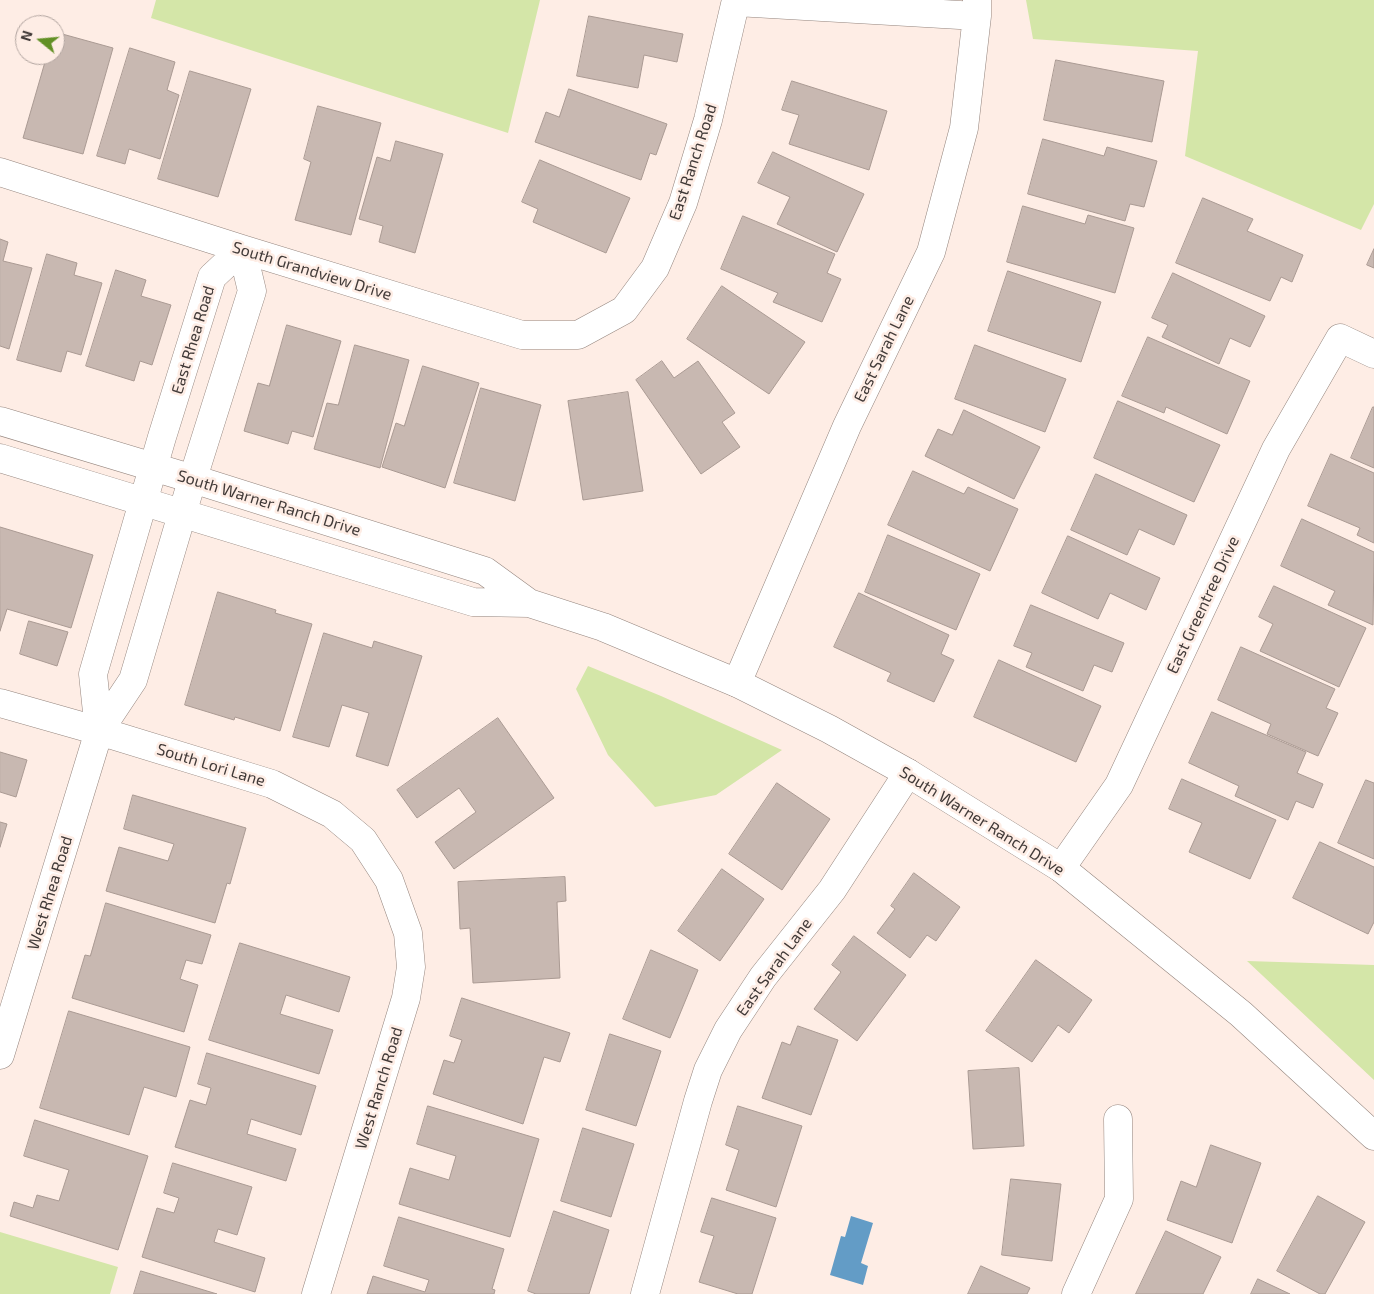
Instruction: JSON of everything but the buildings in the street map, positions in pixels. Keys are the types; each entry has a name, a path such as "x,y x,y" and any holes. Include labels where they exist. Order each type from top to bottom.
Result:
{"street":[{"path":"736,1 977,8"},
{"name":"East Ranch Road","path":"624,310 655,268 683,203 708,120 736,1"},
{"name":"East Sarah Lane","path":"737,684 847,426 931,252 964,128 977,8"},
{"name":"South Grandview Drive","path":"0,172 242,250 522,335 578,335 624,310"},
{"path":"188,496 252,291 242,250"},
{"name":"East Rhea Road","path":"149,485 212,277 242,250"},
{"name":"East Greentree Drive","path":"1061,868 1119,785 1276,449 1340,338 1374,354"},
{"name":"South Warner Ranch Drive","path":"0,421 149,485 485,571 529,603"},
{"name":"South Warner Ranch Drive","path":"0,458 149,485 188,496 473,602 529,603 603,627 737,684 829,729 908,773 1061,868 1241,1014 1374,1136"},
{"name":"West Rhea Road","path":"100,731 93,674 149,485"},
{"name":"West Rhea Road","path":"0,1054 100,731 133,680 188,496"},
{"name":"South Lori Lane","path":"0,703 100,731 272,784 332,814 363,840 389,880"},
{"name":"East Sarah Lane","path":"645,1294 698,1101 708,1070 728,1030 762,977 832,890 908,773"},
{"name":"West Ranch Road","path":"316,1294 406,998 411,967 408,933 389,880"},
{"path":"1076,1294 1119,1198 1118,1119"}],"green space":[{"path":"156,0 540,0 508,133 151,18"},
{"path":"1026,0 1374,0 1374,204 1361,230 1185,156 1198,51 1033,39"},
{"path":"588,666 782,750 716,795 655,807 608,755 576,689"},
{"path":"1247,961 1374,965 1374,1080"},
{"path":"0,1232 118,1267 110,1294 0,1294"}],"water":[{"path":"851,1216 873,1223 861,1263 868,1266 863,1285 830,1275 841,1236 845,1237"}]}
